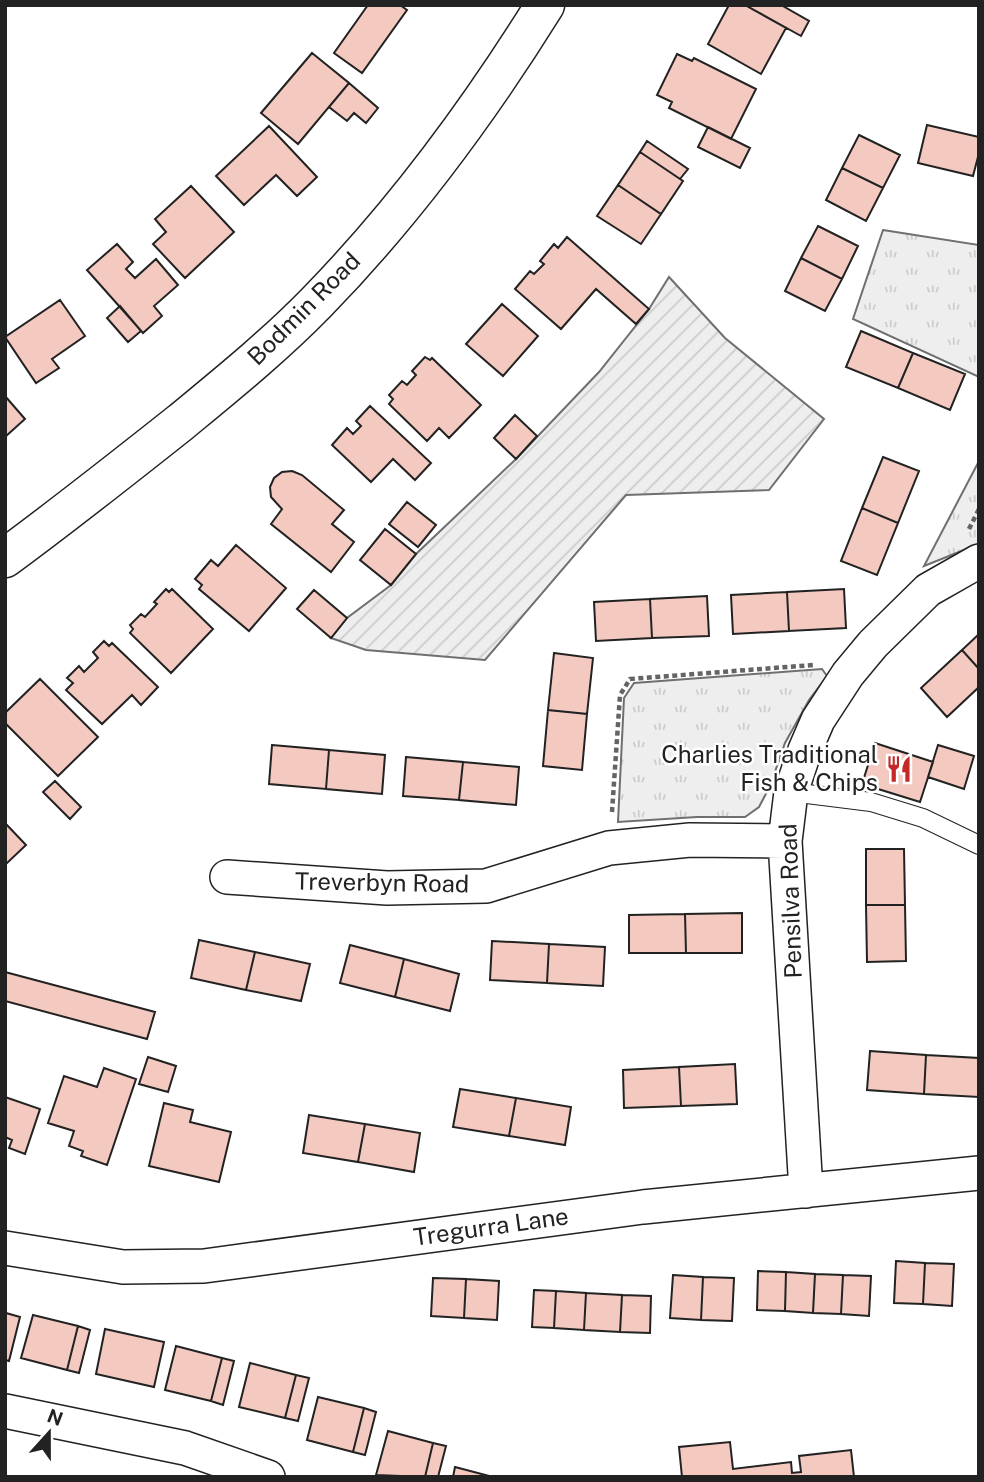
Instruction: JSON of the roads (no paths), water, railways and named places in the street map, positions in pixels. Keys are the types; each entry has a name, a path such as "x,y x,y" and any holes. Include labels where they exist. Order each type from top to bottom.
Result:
{"street":[{"name":"Bodmin Road","path":"5,558 92,493 234,379 316,303 405,203 476,111 545,5"},
{"name":"Pensilva Road","path":"806,1191 785,841 791,792 818,720 848,674 873,644 928,590 979,561"},
{"name":"Treverbyn Road","path":"226,877 387,888 486,886 609,848 690,840 785,841"},
{"name":"Tregurra Lane","path":"5,1248 123,1267 204,1266 643,1207 979,1173"},
{"path":"5,1411 185,1448 268,1477"}],"lane":[{"path":"791,792 870,802 923,818 979,845"}],"place":[{"name":"Charlies Traditional Fish & Chips","path":"899,769"}]}
